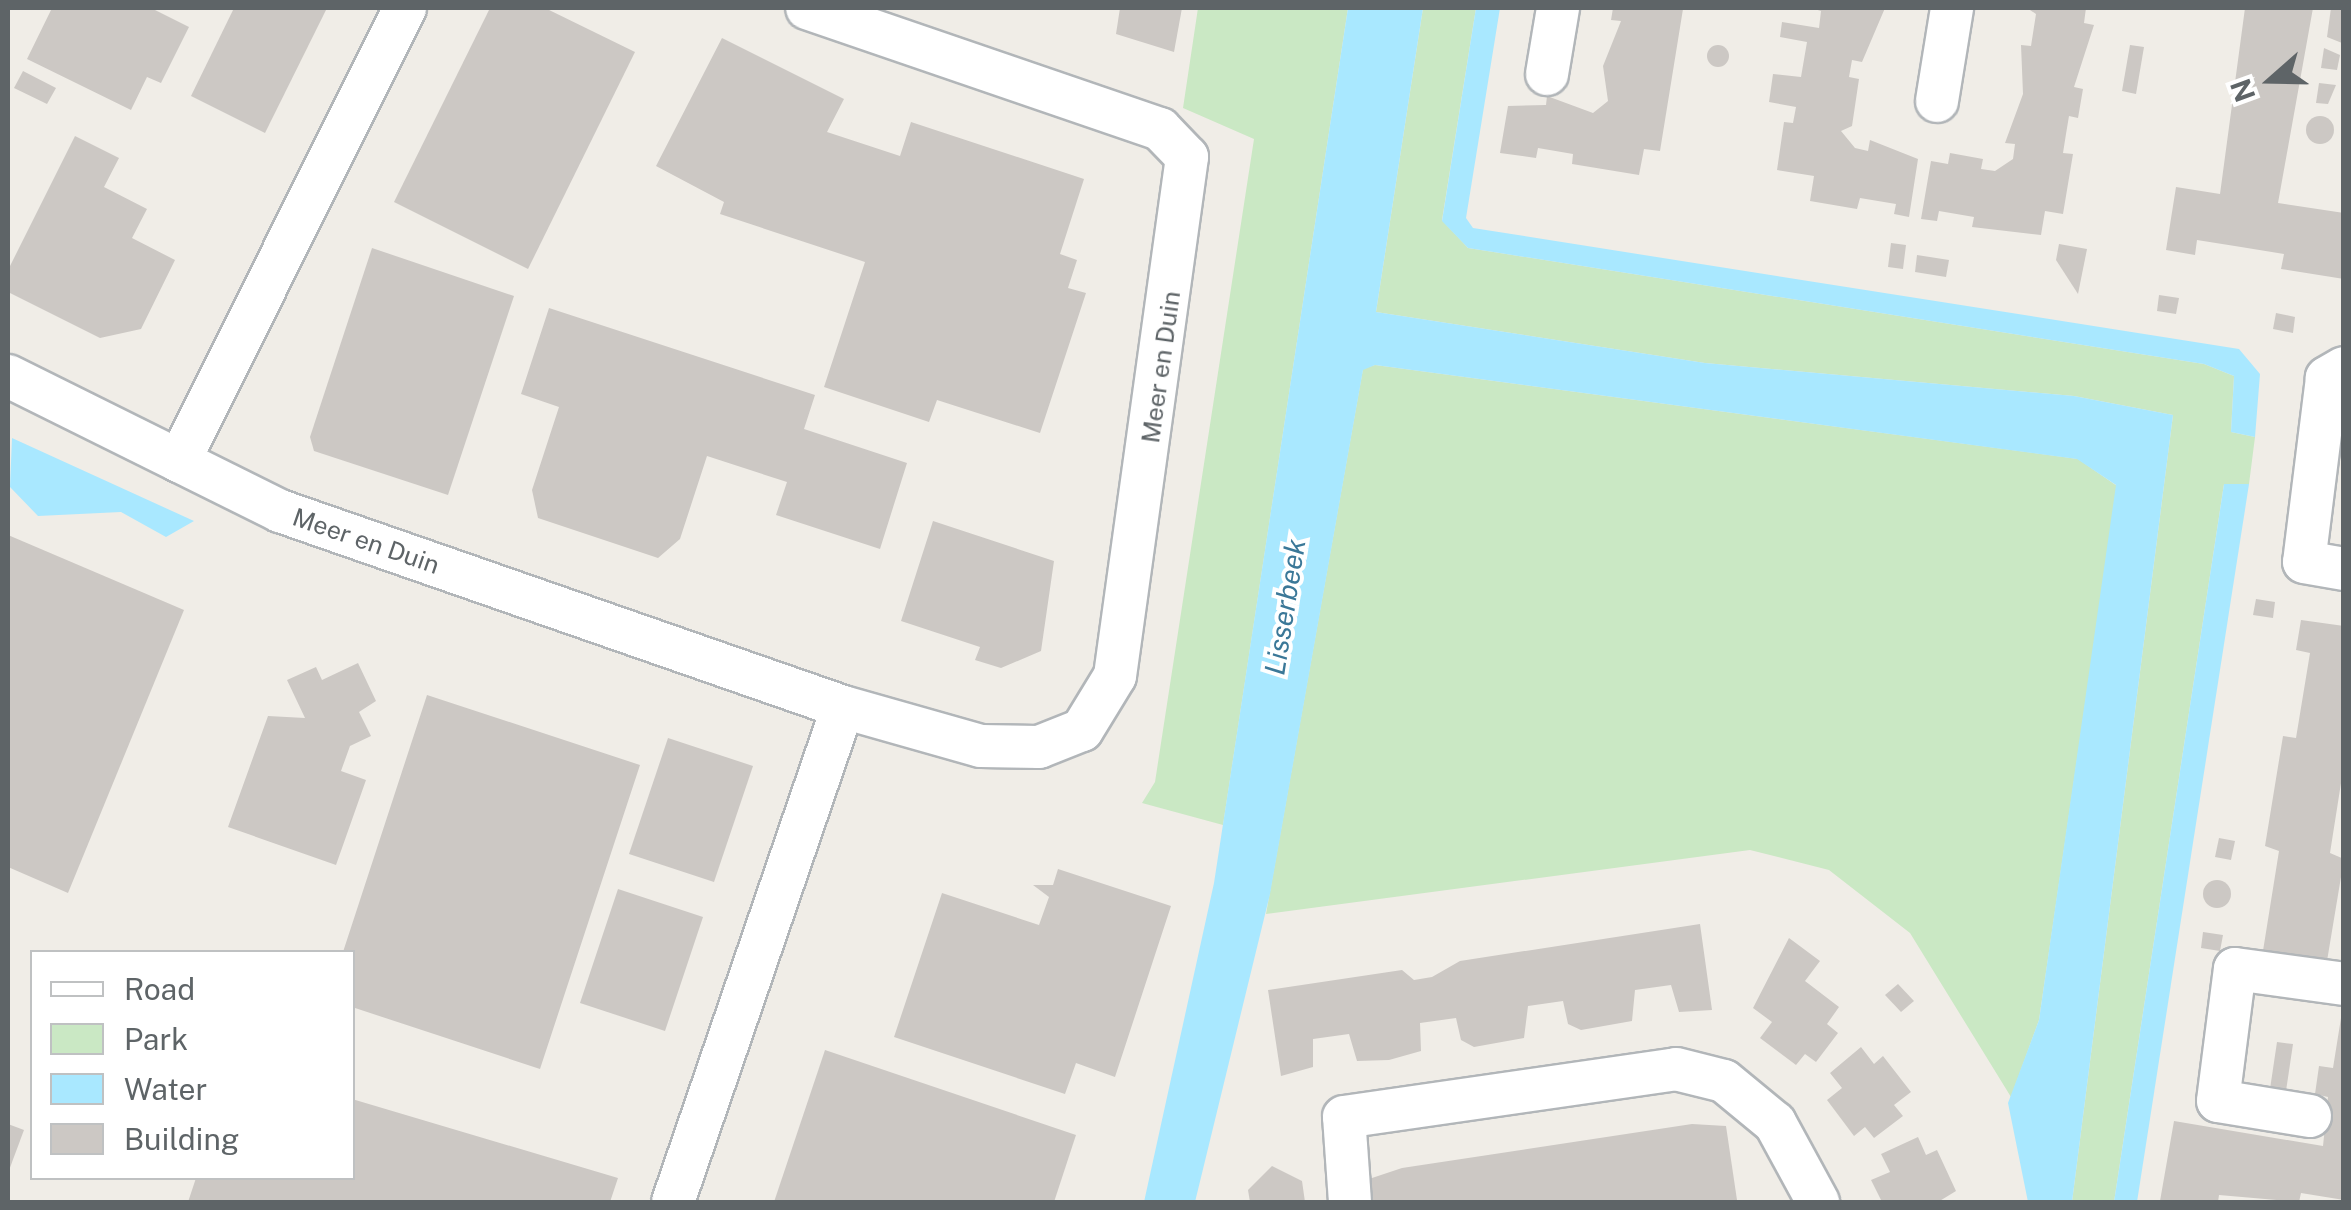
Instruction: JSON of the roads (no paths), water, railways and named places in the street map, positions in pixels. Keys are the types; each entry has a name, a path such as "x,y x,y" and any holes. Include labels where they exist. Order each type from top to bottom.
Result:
{"street":[{"path":"178,461 405,8"},
{"name":"Meer en Duin","path":"8,376 280,511 843,707 981,746 1039,747 1082,730 1116,676 1188,156 1160,129 807,8"},
{"path":"1547,74 1558,8"},
{"path":"1938,101 1952,8"},
{"path":"2344,368 2327,378 2304,562 2344,568"},
{"path":"673,1202 843,707"},
{"path":"2310,1116 2218,1100 2236,969 2344,984"},
{"path":"1350,1202 1344,1116 1676,1069 1724,1081 1776,1123 1818,1202"}],"water":[{"name":"Lisserbeek","path":"1348,8 1423,8 1376,312 1705,363 2074,396 2173,415 2072,1202 2028,1202 2008,1103 2039,1020 2116,485 2077,459 1375,365 1363,370 1270,894 1195,1202 1144,1202 1214,883"},
{"path":"1476,8 1500,8 1466,218 1473,228 2239,349 2260,374 2255,437 2231,432 2234,376 2204,364 1468,248 1442,221"},
{"path":"12,438 194,521 166,537 121,512 38,516 10,487"},
{"path":"2224,484 2249,484 2137,1202 2114,1202"}]}
